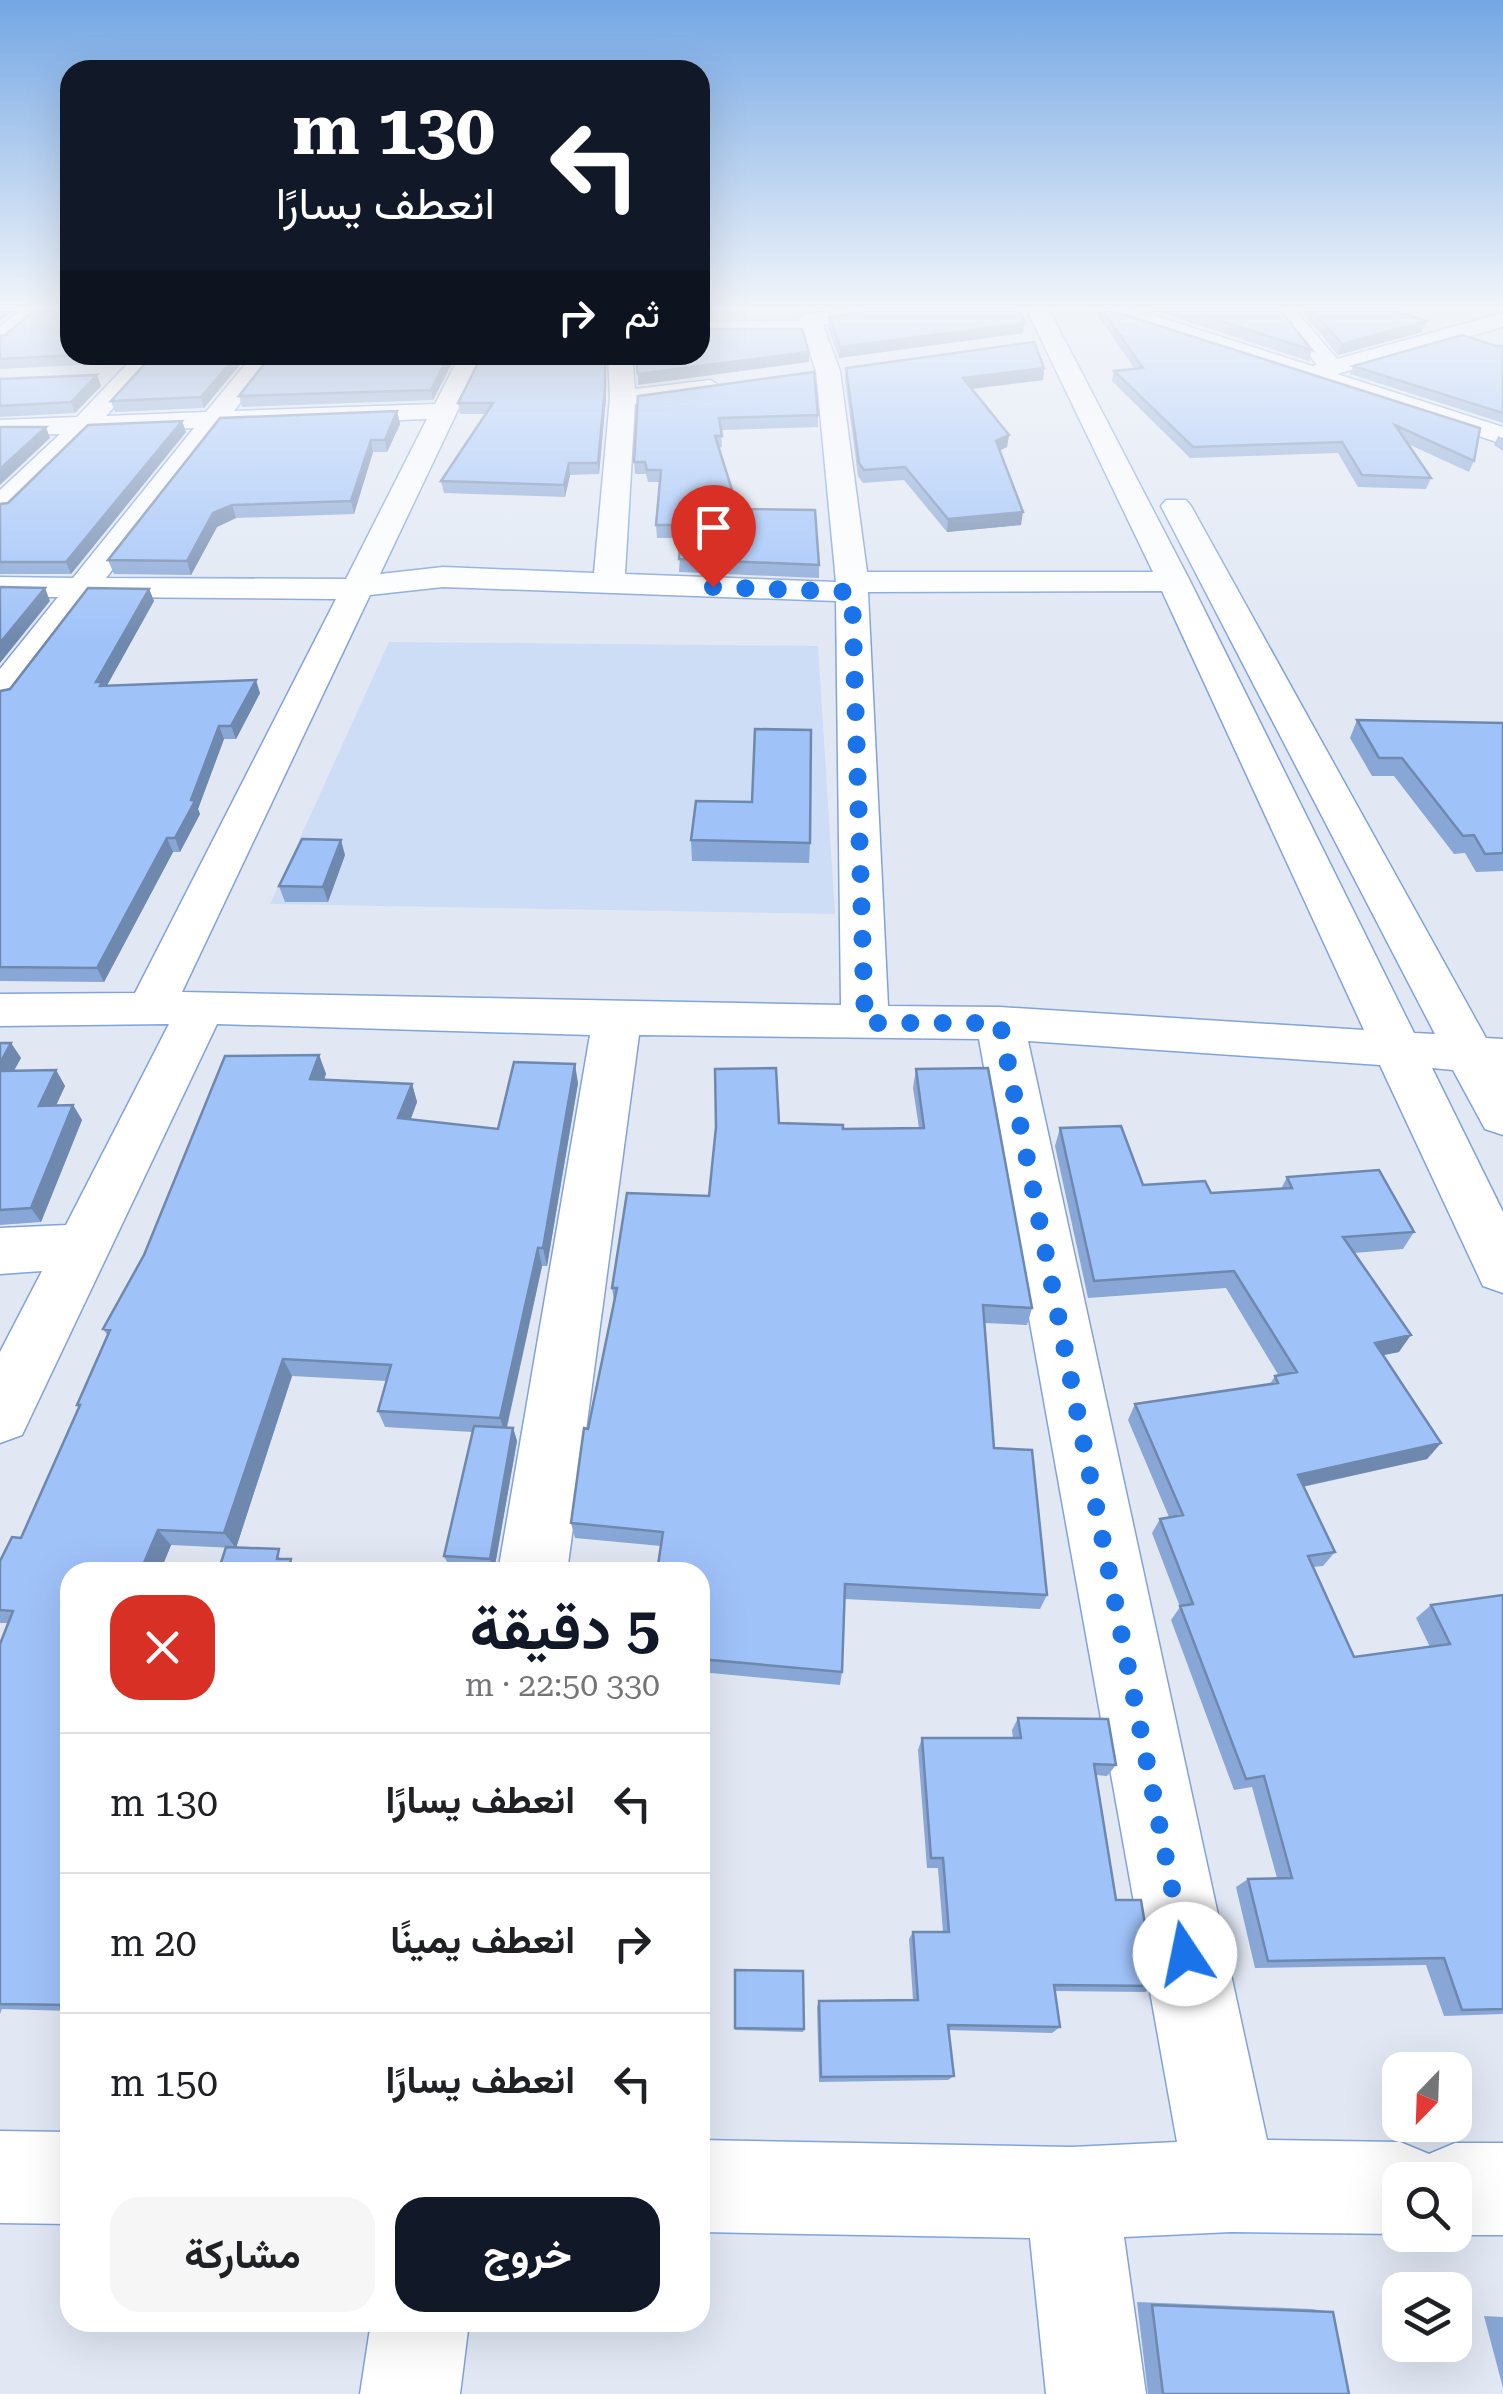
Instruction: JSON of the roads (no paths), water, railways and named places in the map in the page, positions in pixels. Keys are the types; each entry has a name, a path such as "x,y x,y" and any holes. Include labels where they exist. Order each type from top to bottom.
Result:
{"street":[{"path":"0,506 91,418"},
{"path":"0,692 218,418"},
{"path":"0,428 227,418"},
{"path":"0,1415 84,1246 176,1009 354,588 443,418"},
{"path":"609,583 622,418"},
{"path":"833,418 852,587 865,1023"},
{"path":"1094,418 1503,1270"},
{"path":"1104,418 1487,1055 1503,1116"},
{"path":"1452,418 1503,436"},
{"path":"0,587 354,588 444,577 852,587 1174,582"},
{"path":"0,1010 176,1009 1000,1023 1487,1055"},
{"path":"534,1562 617,1019"},
{"path":"1000,1023 1231,2186"},
{"path":"0,1251 84,1246"},
{"path":"0,2177 60,2178"},
{"path":"710,2186 1072,2193 1231,2186 1382,2188"},
{"path":"1472,2189 1503,2189"},
{"path":"1072,2193 1096,2394"},
{"path":"410,2394 419,2332"}]}
